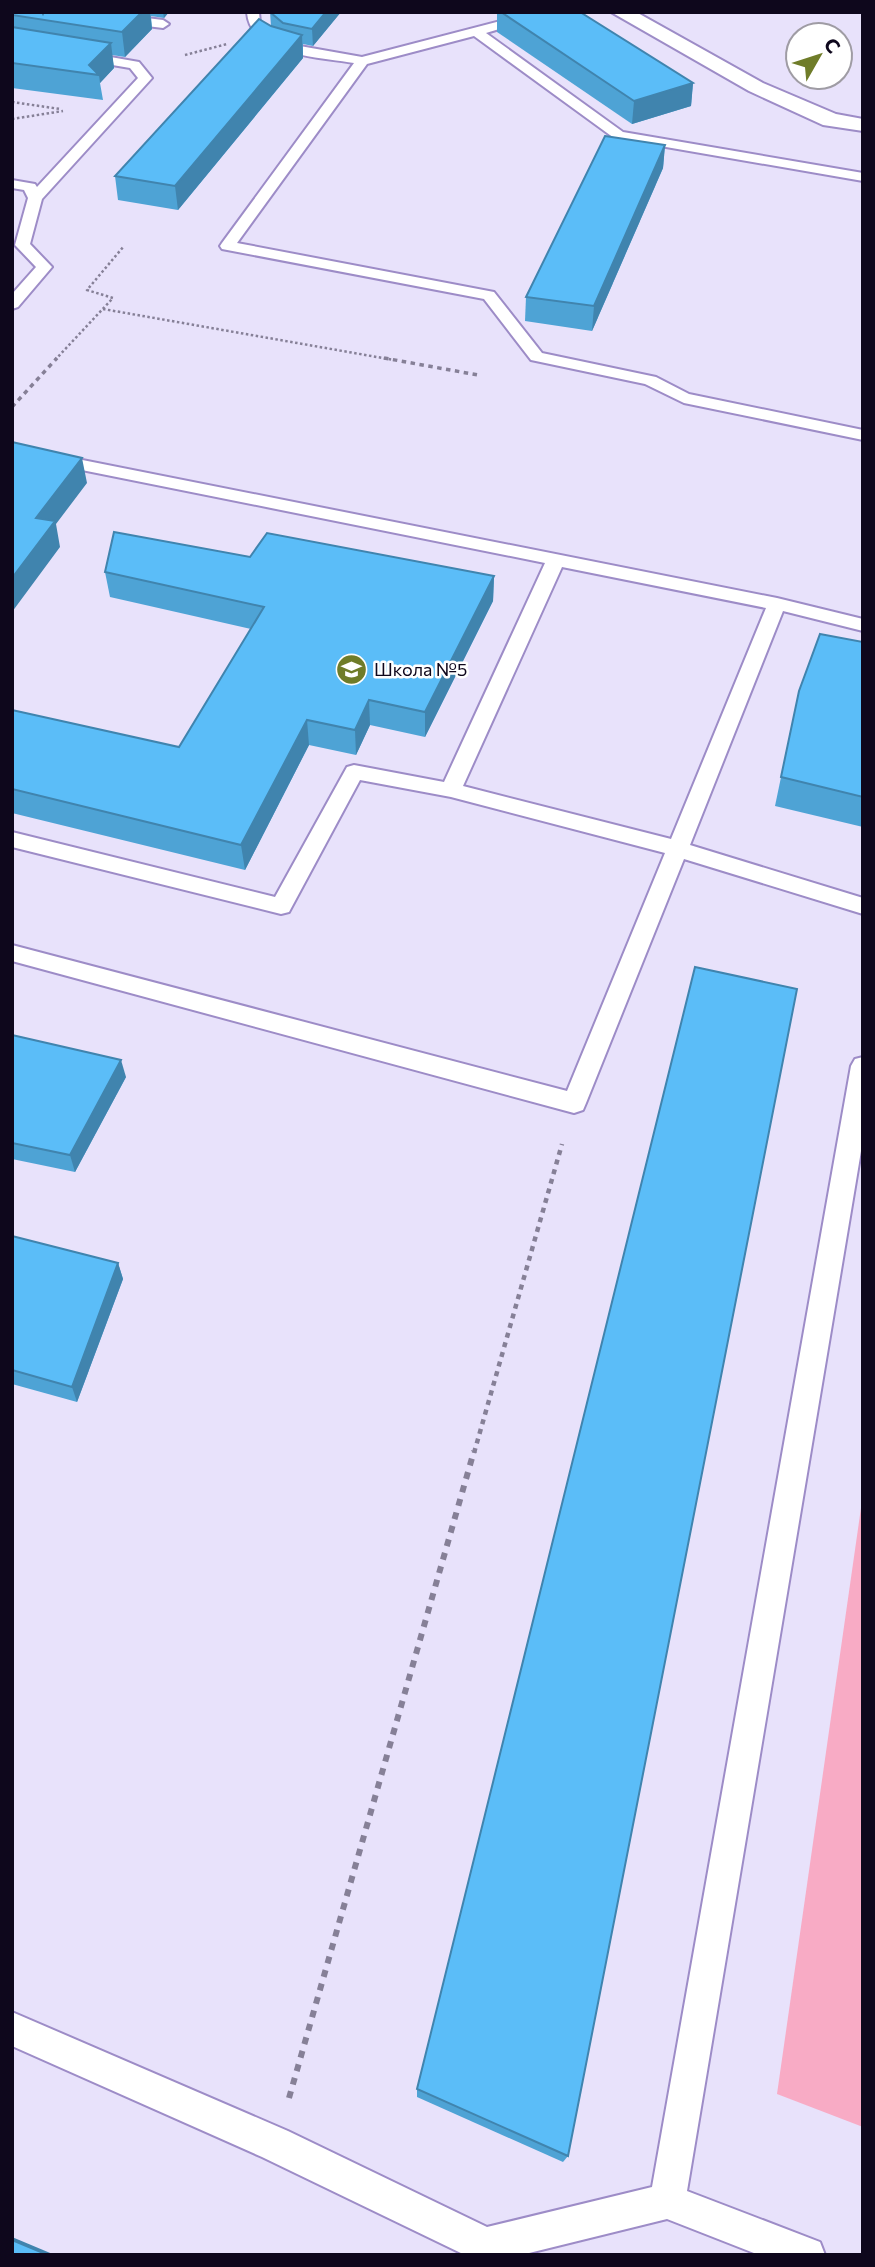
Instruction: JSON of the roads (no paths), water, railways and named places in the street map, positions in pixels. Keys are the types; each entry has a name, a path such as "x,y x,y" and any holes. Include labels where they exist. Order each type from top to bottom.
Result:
{"street":[{"path":"621,12 757,87 831,120 863,125"}],"lane":[{"path":"65,12 163,24"},
{"path":"253,12 254,24 263,35 279,46 362,61 550,12"},
{"path":"476,33 619,135 863,177"},
{"path":"12,304 44,267 22,245 35,198 145,78 136,67 66,53"},
{"path":"362,61 227,246 489,295 537,357 650,380 684,398 863,435"},
{"path":"12,184 30,187 35,198"},
{"path":"12,451 777,604 863,625"},
{"path":"451,790 556,560"},
{"path":"12,953 573,1102 777,604"},
{"path":"12,839 281,906 354,772 451,790 675,848 863,906"},
{"path":"667,2201 861,1081"},
{"path":"12,2029 275,2144 485,2250 667,2201 807,2255"}],"place":[{"name":"Школа №5","path":"351,670"}]}
